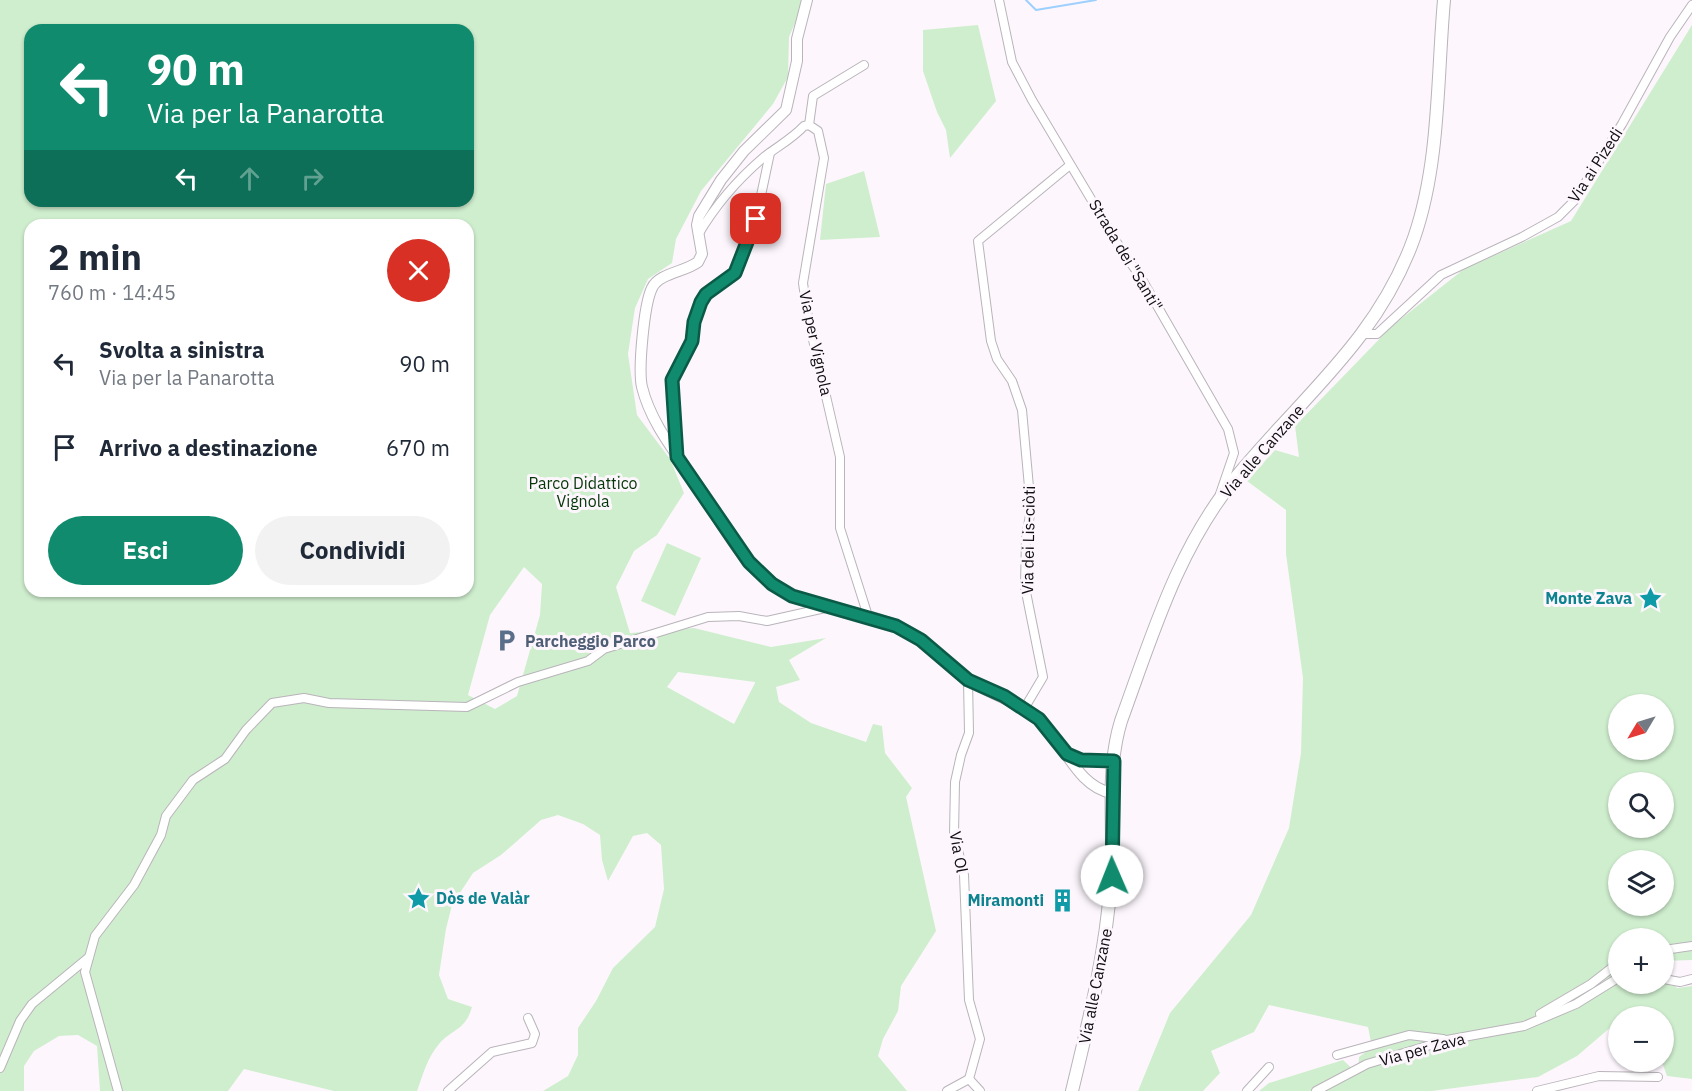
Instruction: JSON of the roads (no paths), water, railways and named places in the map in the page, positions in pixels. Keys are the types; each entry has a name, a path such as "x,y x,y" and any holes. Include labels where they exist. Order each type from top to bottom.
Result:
{"main road":[{"name":"Via alle Canzane","path":"1072,1091 1106,937 1112,876 1112,793 1115,741 1121,721 1171,584 1213,511 1236,477 1364,334 1388,294 1414,237 1428,179 1435,122 1444,0"}],"street":[{"path":"807,0 797,39 797,61 786,110 744,151 721,180 699,216 698,235 702,254 698,262 663,278 652,288 643,339 641,376 645,397 677,457 749,562 772,584 792,596 868,616 909,633 968,680 1024,709 1047,726 1093,787 1112,793"},
{"name":"Strada dei \"Santi\"","path":"999,0 1012,62 1070,165 1140,276 1228,429 1234,453 1213,511"},
{"name":"Via ai Pizedi","path":"1364,334 1377,334 1441,274 1522,237 1558,217 1574,201 1622,124 1670,37 1692,5"},
{"path":"698,235 716,204 770,153 792,139 804,126 809,125 813,96 864,65"},
{"name":"Via per Vignola","path":"809,125 818,131 824,158 805,273 805,295 810,329 840,457 840,528 868,616"},
{"path":"677,457 672,380 692,341 694,322 701,302 706,294 735,273 743,258 756,219 770,153"},
{"name":"Via dei Lis-ciòti","path":"1024,709 1043,677 1025,587 1026,538 1031,509 1029,478 1022,410 1012,381 997,359 991,341 978,241 1070,165"},
{"path":"118,1091 85,972 95,936 134,885 161,835 166,816 193,780 225,759 246,730 272,704 303,698 329,703 467,707 518,682 588,661 604,649 708,617 739,616 767,621 831,606"},
{"name":"Via Ol","path":"968,680 969,733 955,782 954,834 964,875 969,1000 980,1039 969,1078"},
{"path":"1067,754 1081,760 1114,761"},
{"path":"1674,949 1692,946"},
{"path":"0,1068 20,1021 32,1004 90,957"},
{"path":"1533,1021 1542,1012 1591,984 1608,971"},
{"path":"1674,981 1692,979"},
{"path":"1533,1021 1576,1004 1608,984"},
{"path":"448,1091 492,1052 532,1043 535,1034 528,1018"},
{"name":"Via per Zava","path":"1316,1091 1367,1064 1447,1040 1513,1029 1533,1021"},
{"path":"1337,1055 1408,1035 1447,1040"},
{"path":"1247,1091 1269,1067"},
{"path":"1537,1091 1599,1076 1658,1077"},
{"path":"947,1091 969,1078 980,1091"}],"waterway":[{"path":"1026,0 1036,10 1096,0"}],"place":[{"name":"Monte Zava","path":"1650,598"},
{"name":"Parcheggio Parco","path":"507,641"},
{"name":"Dòs de Valàr","path":"418,898"},
{"name":"Miramonti","path":"1062,900"}],"park label":[{"name":"Parco Didattico Vignola","path":"583,492"}]}
